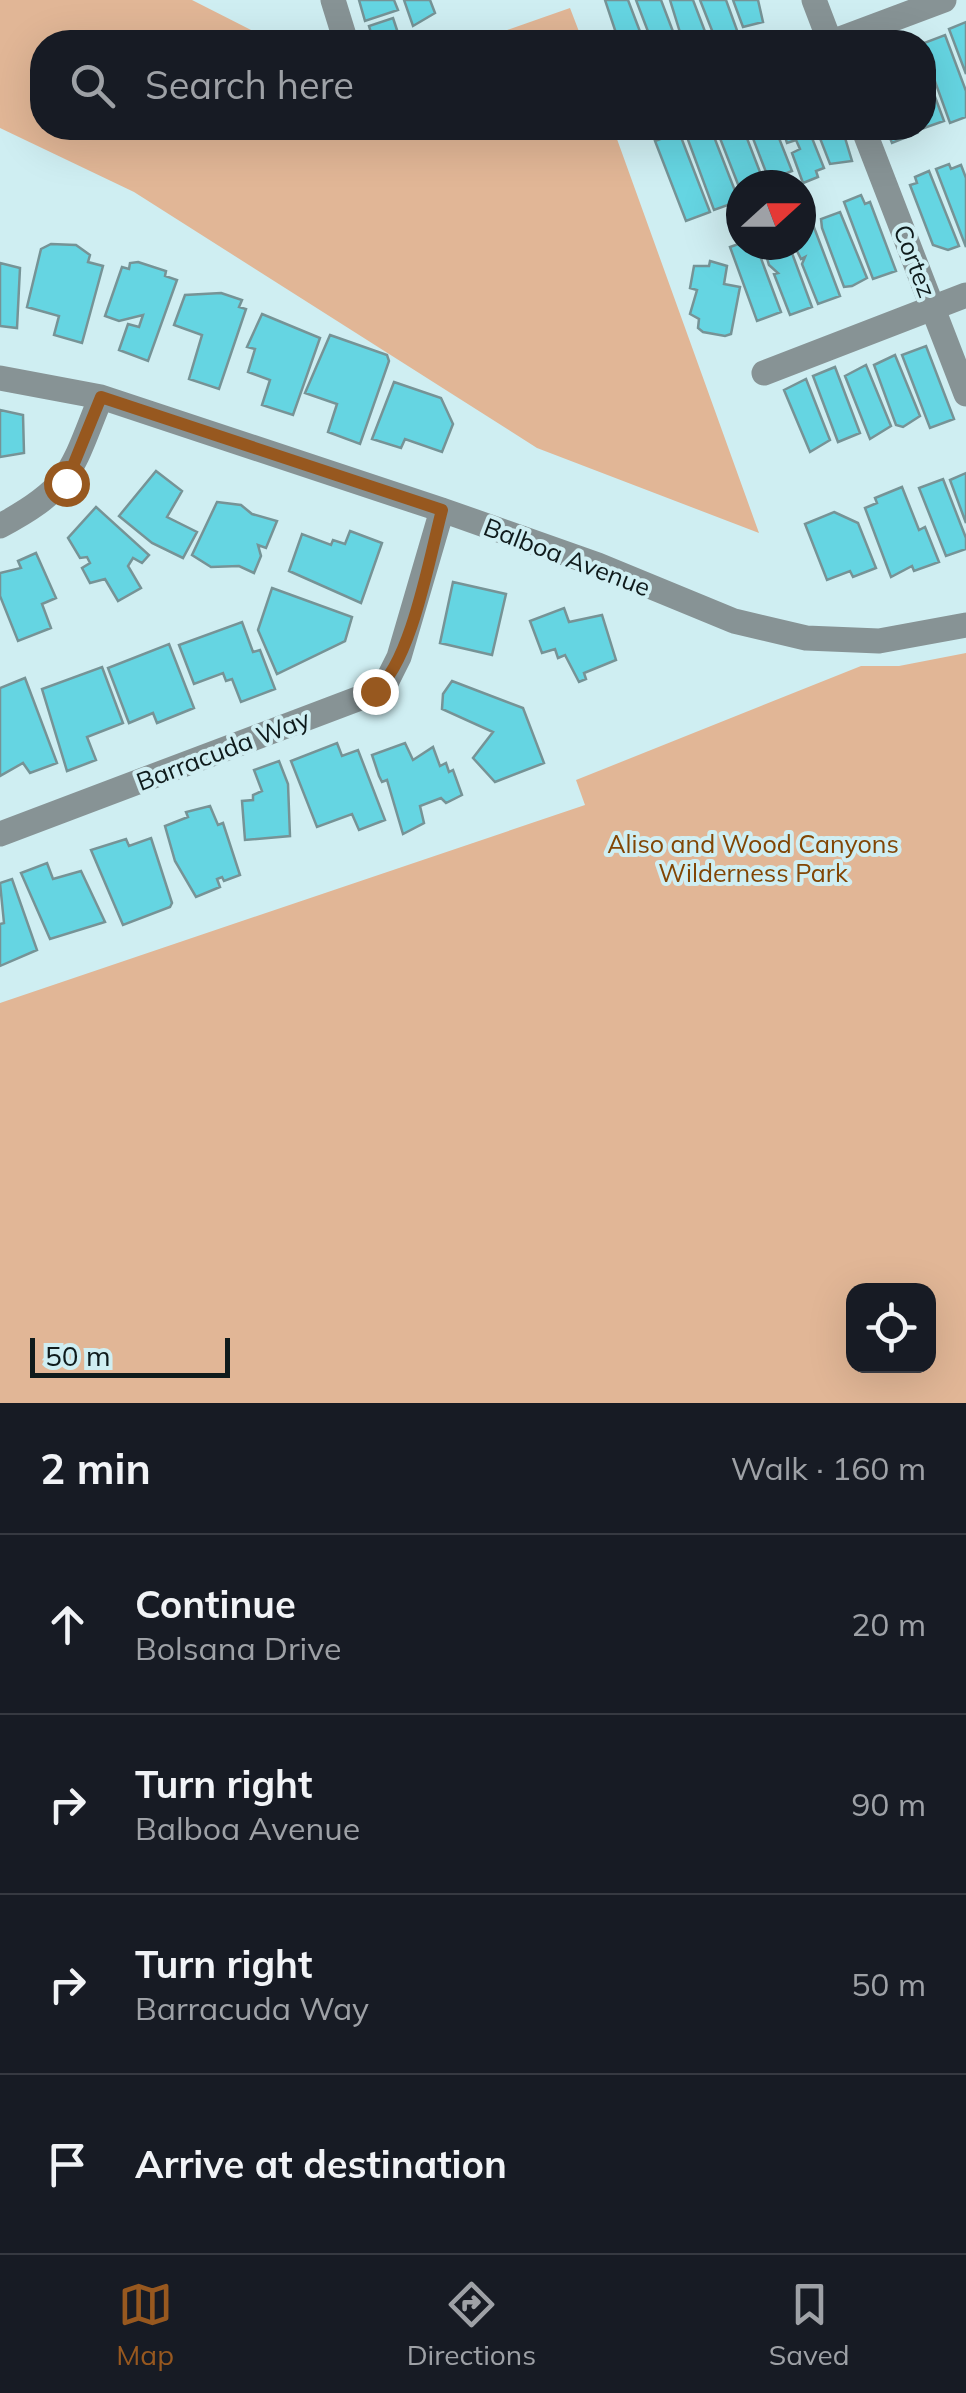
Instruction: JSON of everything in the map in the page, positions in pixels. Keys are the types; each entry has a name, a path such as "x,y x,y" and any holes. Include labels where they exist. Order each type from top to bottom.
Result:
{"street":[{"path":"333,0 342,30"},
{"path":"814,0 826,30"},
{"path":"863,30 944,0"},
{"name":"Cortez","path":"868,140 966,394"},
{"path":"764,372 966,294"},
{"name":"Balboa Avenue","path":"0,378 101,397 598,565 697,608 806,638 879,641 966,626"},
{"path":"0,526 32,510 66,483 101,397"},
{"name":"Barracuda Way","path":"0,834 375,691 386,683 399,657 442,510"}],"green space":[{"path":"0,0 192,0 251,30 30,30 30,140 617,140 759,533 537,448 134,192 0,128"},
{"path":"570,8 578,30 507,30"},
{"name":"Aliso and Wood Canyons Wilderness Park","path":"966,653 966,1403 0,1403 0,1003 585,805 576,780 861,666 899,666"}],"building":[{"path":"359,0 394,0 398,10 365,21"},
{"path":"404,0 430,0 435,13 413,26"},
{"path":"605,0 628,0 639,30 615,30"},
{"path":"636,0 661,0 672,30 647,30"},
{"path":"670,0 693,0 704,30 679,30"},
{"path":"700,0 726,0 737,30 712,30"},
{"path":"733,0 758,0 763,22 743,27"},
{"path":"393,18 397,30 370,30 369,26"},
{"path":"966,22 966,74 949,29"},
{"path":"945,35 966,91 966,117 950,123 936,84 936,38"},
{"path":"936,99 944,121 936,124"},
{"path":"682,140 710,212 686,221 655,141"},
{"path":"688,140 715,140 727,170 726,206 714,210"},
{"path":"721,140 748,140 759,170 732,170"},
{"path":"754,140 780,140 792,170 765,170"},
{"path":"796,140 813,140 824,168 798,170 792,153 800,149"},
{"path":"821,140 846,140 852,161 830,164"},
{"path":"949,164 951,169 961,165 966,178 966,247 936,169"},
{"path":"929,171 959,246 948,250 933,245 910,185 917,183 915,177"},
{"path":"861,195 865,204 870,202 896,271 873,279 844,202"},
{"path":"840,212 867,278 844,287 821,219"},
{"path":"816,233 840,296 818,304 804,260 816,260"},
{"path":"51,244 76,245 90,255 88,262 103,266 82,343 54,335 59,316 27,307 41,249"},
{"path":"735,260 762,260 781,312 757,321"},
{"path":"768,260 795,260 812,307 790,315 774,274 778,273"},
{"path":"710,261 727,266 724,284 740,287 731,334 725,336 703,332 698,328 699,319 690,314 697,290 690,288 694,266 709,266"},
{"path":"0,263 20,268 17,328 0,326"},
{"path":"130,263 166,271 165,276 177,280 148,361 119,350 128,324 139,327 143,315 119,321 105,316 122,267 129,269"},
{"path":"221,293 242,300 239,307 246,309 219,389 189,379 202,335 174,325 185,295"},
{"path":"262,314 320,338 293,415 262,405 270,380 248,372 255,349 247,347"},
{"path":"330,335 387,355 389,361 360,444 328,432 337,404 305,393"},
{"path":"926,346 954,419 930,428 902,355"},
{"path":"895,355 920,416 903,427 896,425 874,365"},
{"path":"866,365 891,426 870,439 845,376"},
{"path":"835,367 860,433 838,442 813,376"},
{"path":"806,379 830,440 810,452 784,390"},
{"path":"394,382 441,398 453,424 442,452 405,439 401,448 372,439"},
{"path":"0,410 23,415 24,453 0,457"},
{"path":"156,471 182,491 167,517 197,532 183,558 152,543 119,516"},
{"path":"966,473 966,523 950,480"},
{"path":"943,479 966,538 966,549 946,556 919,488"},
{"path":"902,487 919,530 925,527 939,562 914,571 912,566 891,577 865,508 877,503 875,498"},
{"path":"217,502 241,505 252,514 277,521 266,548 258,545 261,556 254,573 239,566 211,567 192,555"},
{"path":"96,507 149,555 142,563 133,558 128,566 141,588 118,601 105,579 90,583 82,568 90,563 87,557 80,558 68,538"},
{"path":"834,512 858,523 876,568 853,577 850,571 827,580 805,524"},
{"path":"350,531 382,543 361,603 289,571 302,534 331,545 333,540 345,544"},
{"path":"36,553 56,598 42,604 51,628 18,641 0,596 0,573 21,568 18,561"},
{"path":"453,582 506,594 492,655 440,643"},
{"path":"272,588 352,617 345,641 277,674 258,630"},
{"path":"564,608 569,622 602,615 616,660 584,673 586,679 579,682 565,655 558,658 555,649 542,653 530,621"},
{"path":"242,622 253,652 260,650 275,689 241,702 232,679 226,681 223,673 194,684 179,645"},
{"path":"169,644 194,708 157,723 153,713 129,723 108,668"},
{"path":"102,667 123,723 87,737 96,760 67,771 42,689"},
{"path":"25,678 57,763 30,773 23,763 0,776 0,688"},
{"path":"452,681 523,708 544,763 495,782 473,758 493,732 442,709 443,694"},
{"path":"337,743 342,756 358,750 385,820 359,830 352,814 317,827 291,761"},
{"path":"405,743 413,760 433,747 440,766 446,763 449,772 453,770 462,795 446,803 441,798 420,806 424,823 403,834 387,780 382,782 372,755"},
{"path":"279,761 288,784 290,836 245,840 242,801 253,800 253,795 262,791 254,770"},
{"path":"210,806 218,825 223,823 240,875 224,881 222,877 217,879 220,887 196,897 175,861 165,826 188,817 186,812"},
{"path":"151,838 172,903 123,925 91,850 126,839 129,846"},
{"path":"47,863 53,879 81,871 105,922 50,939 21,873"},
{"path":"12,879 37,950 0,966 0,924 4,923 0,883"}],"route":[{"path":"66,483 101,397 442,510 399,657 386,683 375,691"}]}
